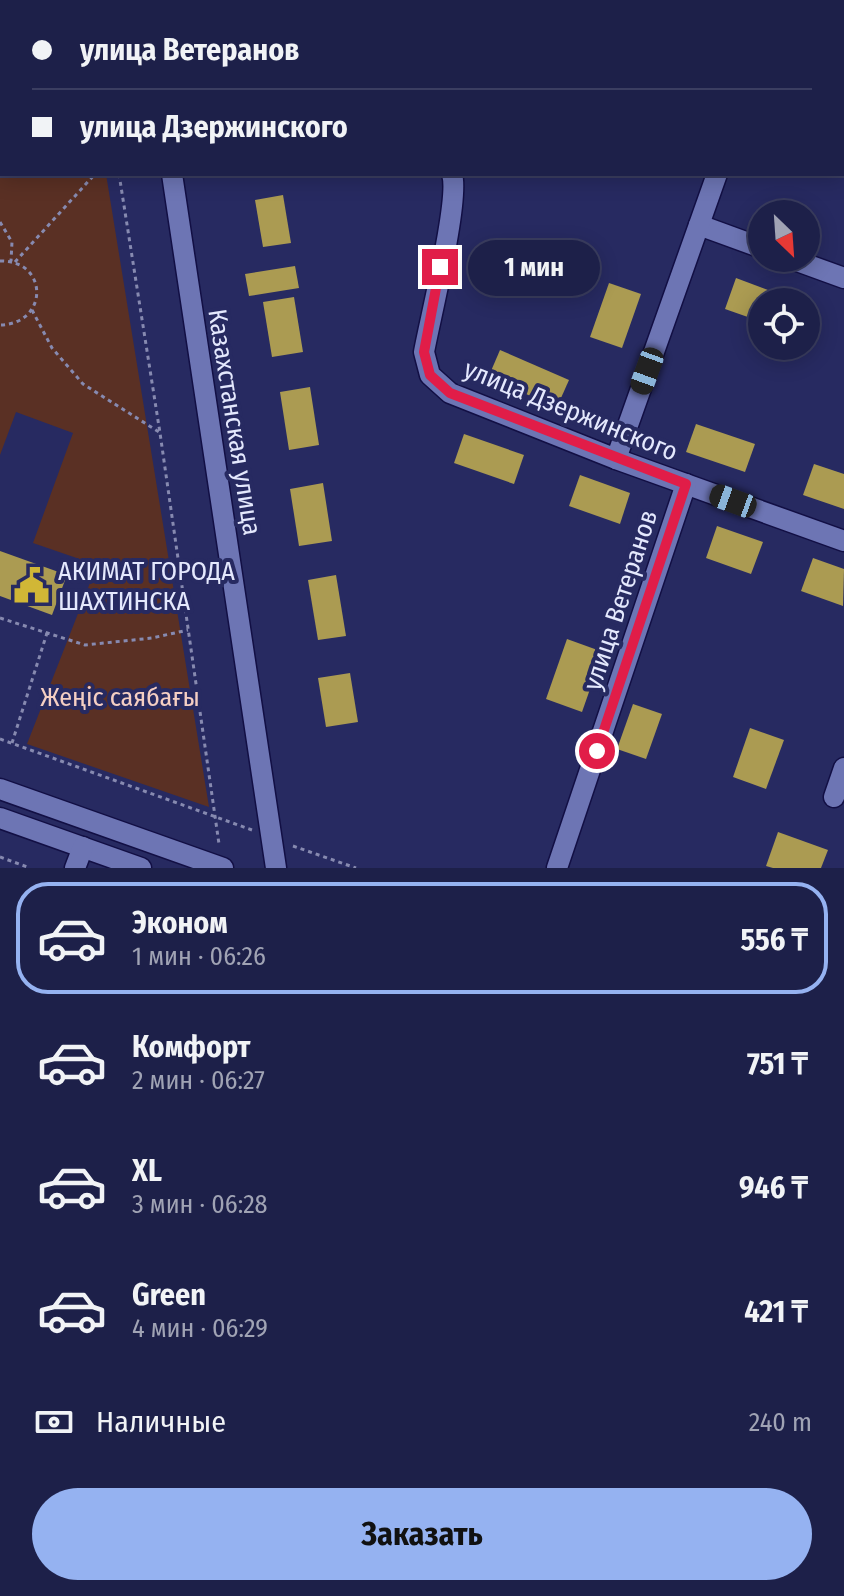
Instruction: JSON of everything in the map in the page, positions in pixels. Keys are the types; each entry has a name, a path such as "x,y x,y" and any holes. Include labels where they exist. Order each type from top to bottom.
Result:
{"street":[{"name":"Казахстанская улица","path":"172,176 276,868"},
{"name":"улица Дзержинского","path":"453,176 455,183 451,210 424,352 430,375 450,393 616,459 844,541"},
{"path":"616,459 716,176"},
{"path":"699,225 748,243"},
{"path":"820,269 844,278"},
{"name":"улица Ветеранов","path":"557,868 686,484"},
{"path":"834,797 844,768"},
{"path":"0,789 222,868"},
{"path":"0,818 141,868"},
{"path":"75,868 83,847"}],"path":[{"path":"13,262 93,176"},
{"path":"119,176 160,433 222,868"},
{"path":"0,222 12,242 13,262"},
{"path":"0,261 13,262 25,268 36,283 36,301 32,310 19,322 0,326"},
{"path":"32,310 52,348 83,384 160,433"},
{"path":"0,618 85,645 152,638 188,630"},
{"path":"12,743 47,633"},
{"path":"0,739 356,868"},
{"path":"0,857 30,868"}],"green space":[{"name":"Жеңіс саябағы","path":"0,176 106,176 209,807 27,744 97,565 33,543 73,433 16,412 0,455"}],"building":[{"path":"283,195 291,243 263,247 255,200"},
{"path":"295,266 299,288 249,296 245,274"},
{"path":"736,278 763,288 748,288 748,317 725,309"},
{"path":"609,283 641,294 622,348 590,337"},
{"path":"294,297 303,352 272,357 263,302"},
{"path":"500,350 569,380 557,407 488,378"},
{"path":"310,387 319,445 289,450 280,392"},
{"path":"696,424 755,444 745,472 686,452"},
{"path":"464,434 524,455 514,484 454,463"},
{"path":"814,464 844,474 844,509 803,495"},
{"path":"580,475 630,493 620,524 569,506"},
{"path":"323,483 332,541 299,546 290,489"},
{"path":"717,526 763,542 751,574 706,558"},
{"name":"АКИМАТ ГОРОДА ШАХТИНСКА","path":"0,551 67,575 52,615 0,596"},
{"path":"813,558 844,569 843,606 801,591"},
{"path":"336,575 346,636 318,640 308,580"},
{"path":"567,639 603,652 582,712 546,699"},
{"path":"350,673 358,722 326,727 318,678"},
{"path":"633,704 662,714 646,759 617,749"},
{"path":"750,728 784,740 766,789 733,777"},
{"path":"778,832 828,850 821,868 766,866"}],"place":[{"name":"АКИМАТ ГОРОДА ШАХТИНСКА","path":"32,586"}],"route":[{"path":"440,267 424,352 430,375 450,393 686,484 597,751"}]}
